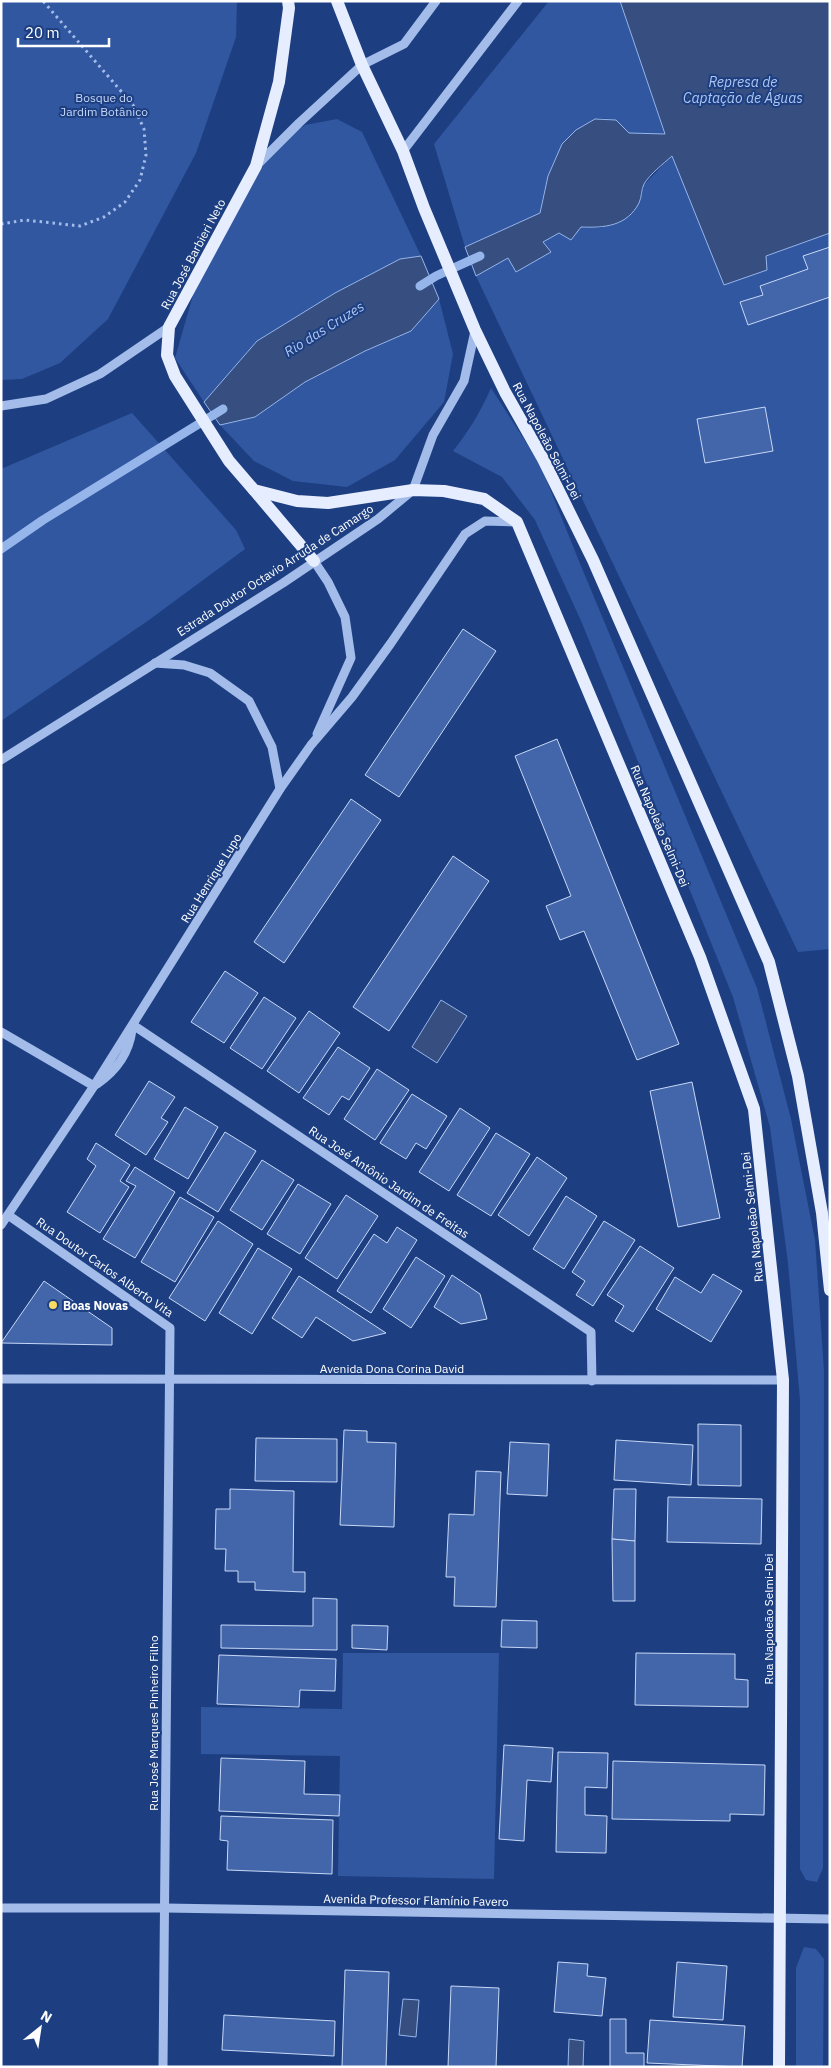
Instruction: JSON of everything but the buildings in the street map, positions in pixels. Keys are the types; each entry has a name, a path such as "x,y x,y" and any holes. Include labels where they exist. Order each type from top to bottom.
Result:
{"main road":[{"name":"Rua José Barbieri Neto","path":"288,1 289,8 279,82 256,166 169,327 167,355 175,376 229,461 314,561"},
{"path":"337,1 362,65"},
{"name":"Rua Napoleão Selmi-Dei","path":"362,65 403,151 424,208 473,325 505,392 543,459 593,560 769,962 798,1076 822,1214 830,1290"},
{"path":"254,490 297,501 328,503 413,490 444,491 484,499 517,522"},
{"name":"Rua Napoleão Selmi-Dei","path":"517,522 700,957 754,1109 783,1380 780,2067"}],"street":[{"path":"256,166 362,65 404,44 436,1"},
{"path":"403,151 518,1"},
{"path":"413,490 433,435 464,381 473,325"},
{"path":"1,406 46,398 100,374 169,327"},
{"name":"Estrada Doutor Octavio Arruda de Camargo","path":"1,760 283,583 378,519 413,490"},
{"name":"Rua Henrique Lupo","path":"1,1224 94,1086 280,790 312,745 352,697 465,534 485,521 517,522"},
{"name":"Rua Henrique Lupo","path":"312,745 351,658 345,617 328,582 314,561"},
{"path":"155,663 184,665 210,673 249,701 272,746 280,790"},
{"name":"Rua José Antônio Jardim de Freitas","path":"133,1025 591,1332 592,1381"},
{"path":"1,1032 94,1086"},
{"name":"Rua Doutor Carlos Alberto Vita","path":"8,1215 170,1328 168,1379"},
{"name":"Avenida Dona Corina David","path":"1,1379 783,1380"},
{"name":"Rua José Marques Pinheiro Filho","path":"163,2067 168,1379"},
{"name":"Avenida Professor Flamínio Favero","path":"1,1908 165,1908 830,1919"}],"path":[{"path":"1,224 25,220 80,226 104,217 125,202 140,180 146,155 144,129 134,105 43,1"}],"green space":[{"name":"Bosque do Jardim Botânico","path":"1,1 237,1 236,37 196,153 108,319 60,363 22,379 1,380"},
{"path":"549,1 620,1 665,135 629,133 616,120 596,119 592,121 576,131 560,151 549,175 540,213 465,247 434,144"},
{"path":"337,119 362,132 421,256 400,259 335,293 257,341 204,402 175,358 198,278 275,144 305,125"},
{"path":"672,155 684,183 766,256 830,233 830,949 798,952 476,276 508,257 516,272 550,251 543,242 559,233 581,227 601,228 640,202 644,185"},
{"path":"439,299 453,354 444,402 395,460 347,487 293,481 254,461 220,425 255,417 305,382 365,351 411,331"},
{"path":"491,388 540,464 757,988 791,1119 815,1240 824,1371 823,1868 817,1882 806,1880 800,1869 800,1400 788,1263 770,1127 733,997 582,623 535,520 502,477 453,451 474,421"},
{"path":"132,413 236,530 245,549 149,620 1,721 1,469"},
{"path":"343,1653 499,1653 494,1879 338,1876 340,1756 201,1754 201,1707 342,1709"},
{"path":"804,1947 816,1949 824,1959 823,2067 796,2067 796,1968"}],"water":[{"name":"Represa de Captação de Águas","path":"620,1 830,1 830,233 766,256 767,270 724,285 672,156 647,180 643,186 639,203 634,211 622,221 607,226 581,227 571,240 559,233 543,242 551,252 516,272 508,258 476,276 465,247 540,213 548,176 562,144 576,130 595,119 616,120 629,133 665,134"},
{"path":"421,256 439,299 411,331 365,351 305,382 255,417 220,425 204,402 257,341 335,293 400,259"},
{"path":"441,1000 467,1016 437,1063 412,1047"},
{"path":"403,1999 419,2000 416,2037 399,2035"},
{"path":"569,2039 584,2041 583,2067 568,2067"}],"waterway":[{"name":"Rio das Cruzes","path":"420,286 436,276 480,256"},
{"name":"Rio das Cruzes","path":"1,549 43,520 223,409"}],"place":[{"name":"Boas Novas","path":"53,1305"}]}
